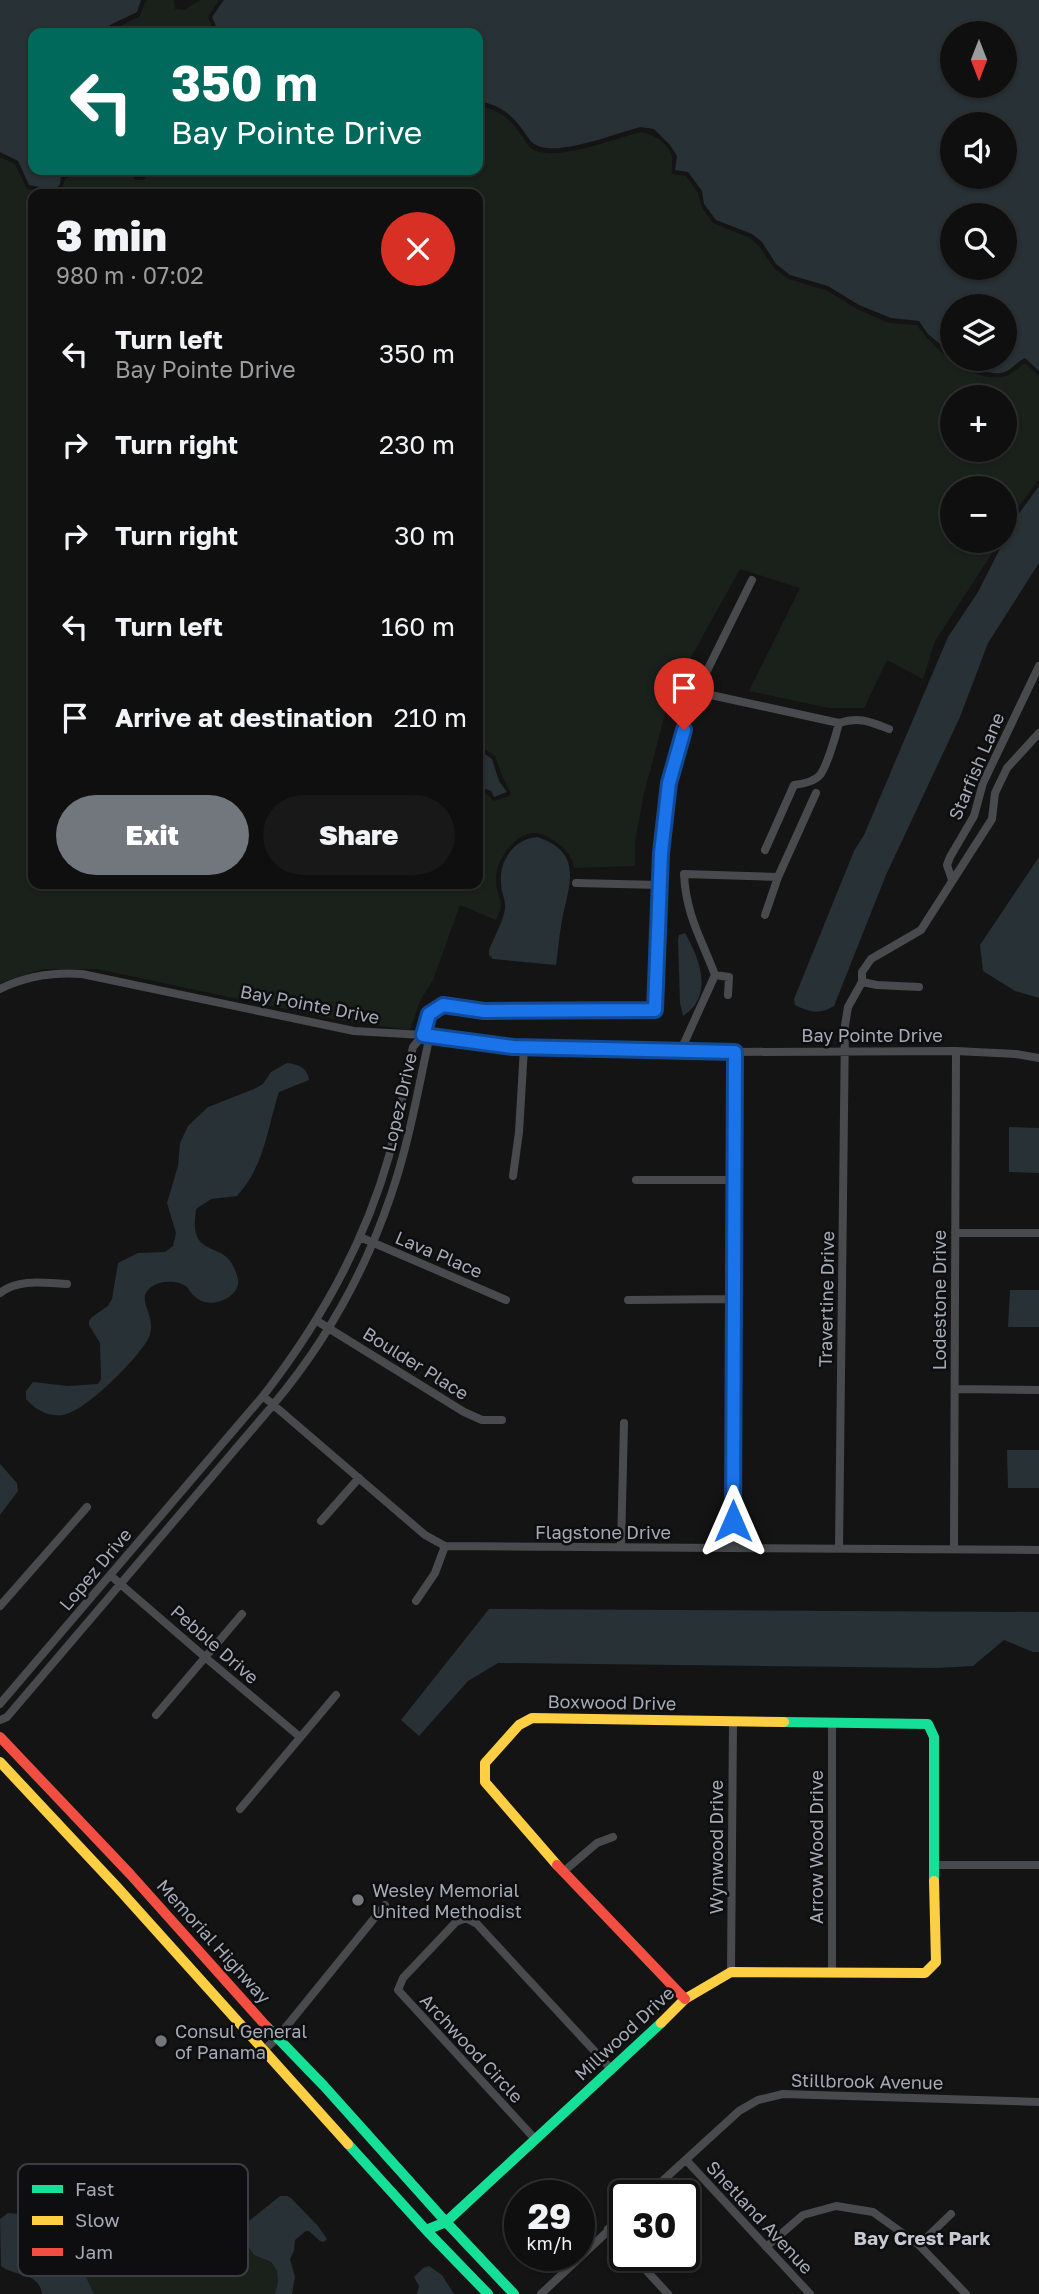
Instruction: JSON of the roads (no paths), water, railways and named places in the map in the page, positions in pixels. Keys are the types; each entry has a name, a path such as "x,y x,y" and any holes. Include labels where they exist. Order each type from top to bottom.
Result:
{"street":[{"path":"423,1035 429,1014 443,1005 484,1011 655,1010 660,885 669,783 691,703 752,580"},
{"name":"Starfish Lane","path":"952,880 947,865 950,857 974,816 984,783 1039,666"},
{"path":"697,692 839,723 852,719 866,720 889,729"},
{"path":"765,850 794,785 812,781 820,775 839,723"},
{"name":"Travertine Drive","path":"839,1548 845,1025 848,1007 862,982 862,972 870,959 921,930 992,819 995,793 1007,768 1039,733"},
{"path":"765,915 778,877 816,793"},
{"path":"681,1050 715,975 693,927 685,896 684,874 778,877"},
{"path":"576,883 660,885"},
{"name":"Bay Pointe Drive","path":"0,989 43,975 82,974 354,1031 423,1035 524,1048 735,1052 956,1051 1039,1058"},
{"path":"715,975 729,977 728,995"},
{"path":"862,982 919,987"},
{"name":"Lopez Drive","path":"0,1704 263,1396 317,1321 360,1237 389,1156 413,1046 423,1035 428,1044 407,1141 391,1195 373,1243 329,1328 273,1405 7,1717 0,1720"},
{"path":"513,1176 519,1132 524,1048"},
{"name":"Lodestone Drive","path":"954,1549 956,1051"},
{"path":"733,1548 735,1052"},
{"path":"636,1180 734,1180"},
{"path":"955,1233 1039,1233"},
{"name":"Lava Place","path":"360,1237 506,1300"},
{"path":"0,1293 28,1282 67,1284"},
{"path":"628,1300 734,1299"},
{"name":"Boulder Place","path":"317,1321 464,1412 482,1420 502,1420"},
{"path":"955,1389 1039,1390"},
{"path":"263,1396 430,1539 445,1546 435,1573 416,1601"},
{"path":"621,1547 624,1423"},
{"path":"321,1521 359,1479"},
{"path":"0,1606 87,1507"},
{"name":"Flagstone Drive","path":"445,1546 1039,1550"},
{"name":"Pebble Drive","path":"110,1575 300,1737"},
{"path":"156,1715 242,1614"},
{"path":"240,1809 336,1695"},
{"name":"Boxwood Drive","path":"685,1999 563,1872 485,1782 485,1763 519,1725 532,1718 928,1724 934,1737 933,1865"},
{"name":"Wynwood Drive","path":"732,1972 733,1722"},
{"name":"Arrow Wood Drive","path":"832,1723 832,1971"},
{"name":"Memorial Highway","path":"0,1737 130,1874 277,2038 514,2294"},
{"name":"Memorial Highway","path":"0,1762 117,1887 480,2289 488,2294"},
{"path":"563,1872 597,1843 612,1837"},
{"path":"933,1865 1039,1865"},
{"name":"Millwood Drive","path":"446,2222 612,2070 685,1999 732,1972 925,1973 936,1962 933,1865"},
{"path":"264,2050 277,2038 385,1905"},
{"name":"Archwood Circle","path":"536,2140 398,1990 403,1978 456,1922 466,1919 477,1924 612,2070"},
{"name":"Stillbrook Avenue","path":"665,2180 740,2110 758,2100 783,2094 1039,2102"},
{"name":"Shetland Avenue","path":"687,2161 810,2294"},
{"path":"766,2247 803,2215 836,2206 873,2212 919,2245 966,2294"},
{"path":"919,2245 951,2214"},
{"path":"426,2230 446,2222"},
{"path":"541,2294 608,2229"},
{"path":"647,2271 668,2294"}],"place":[{"name":"Wesley Memorial United Methodist","path":"358,1900"},
{"name":"Consul General of Panama","path":"161,2041"}],"district":[{"name":"Bay Crest Park","path":"922,2237"}]}
